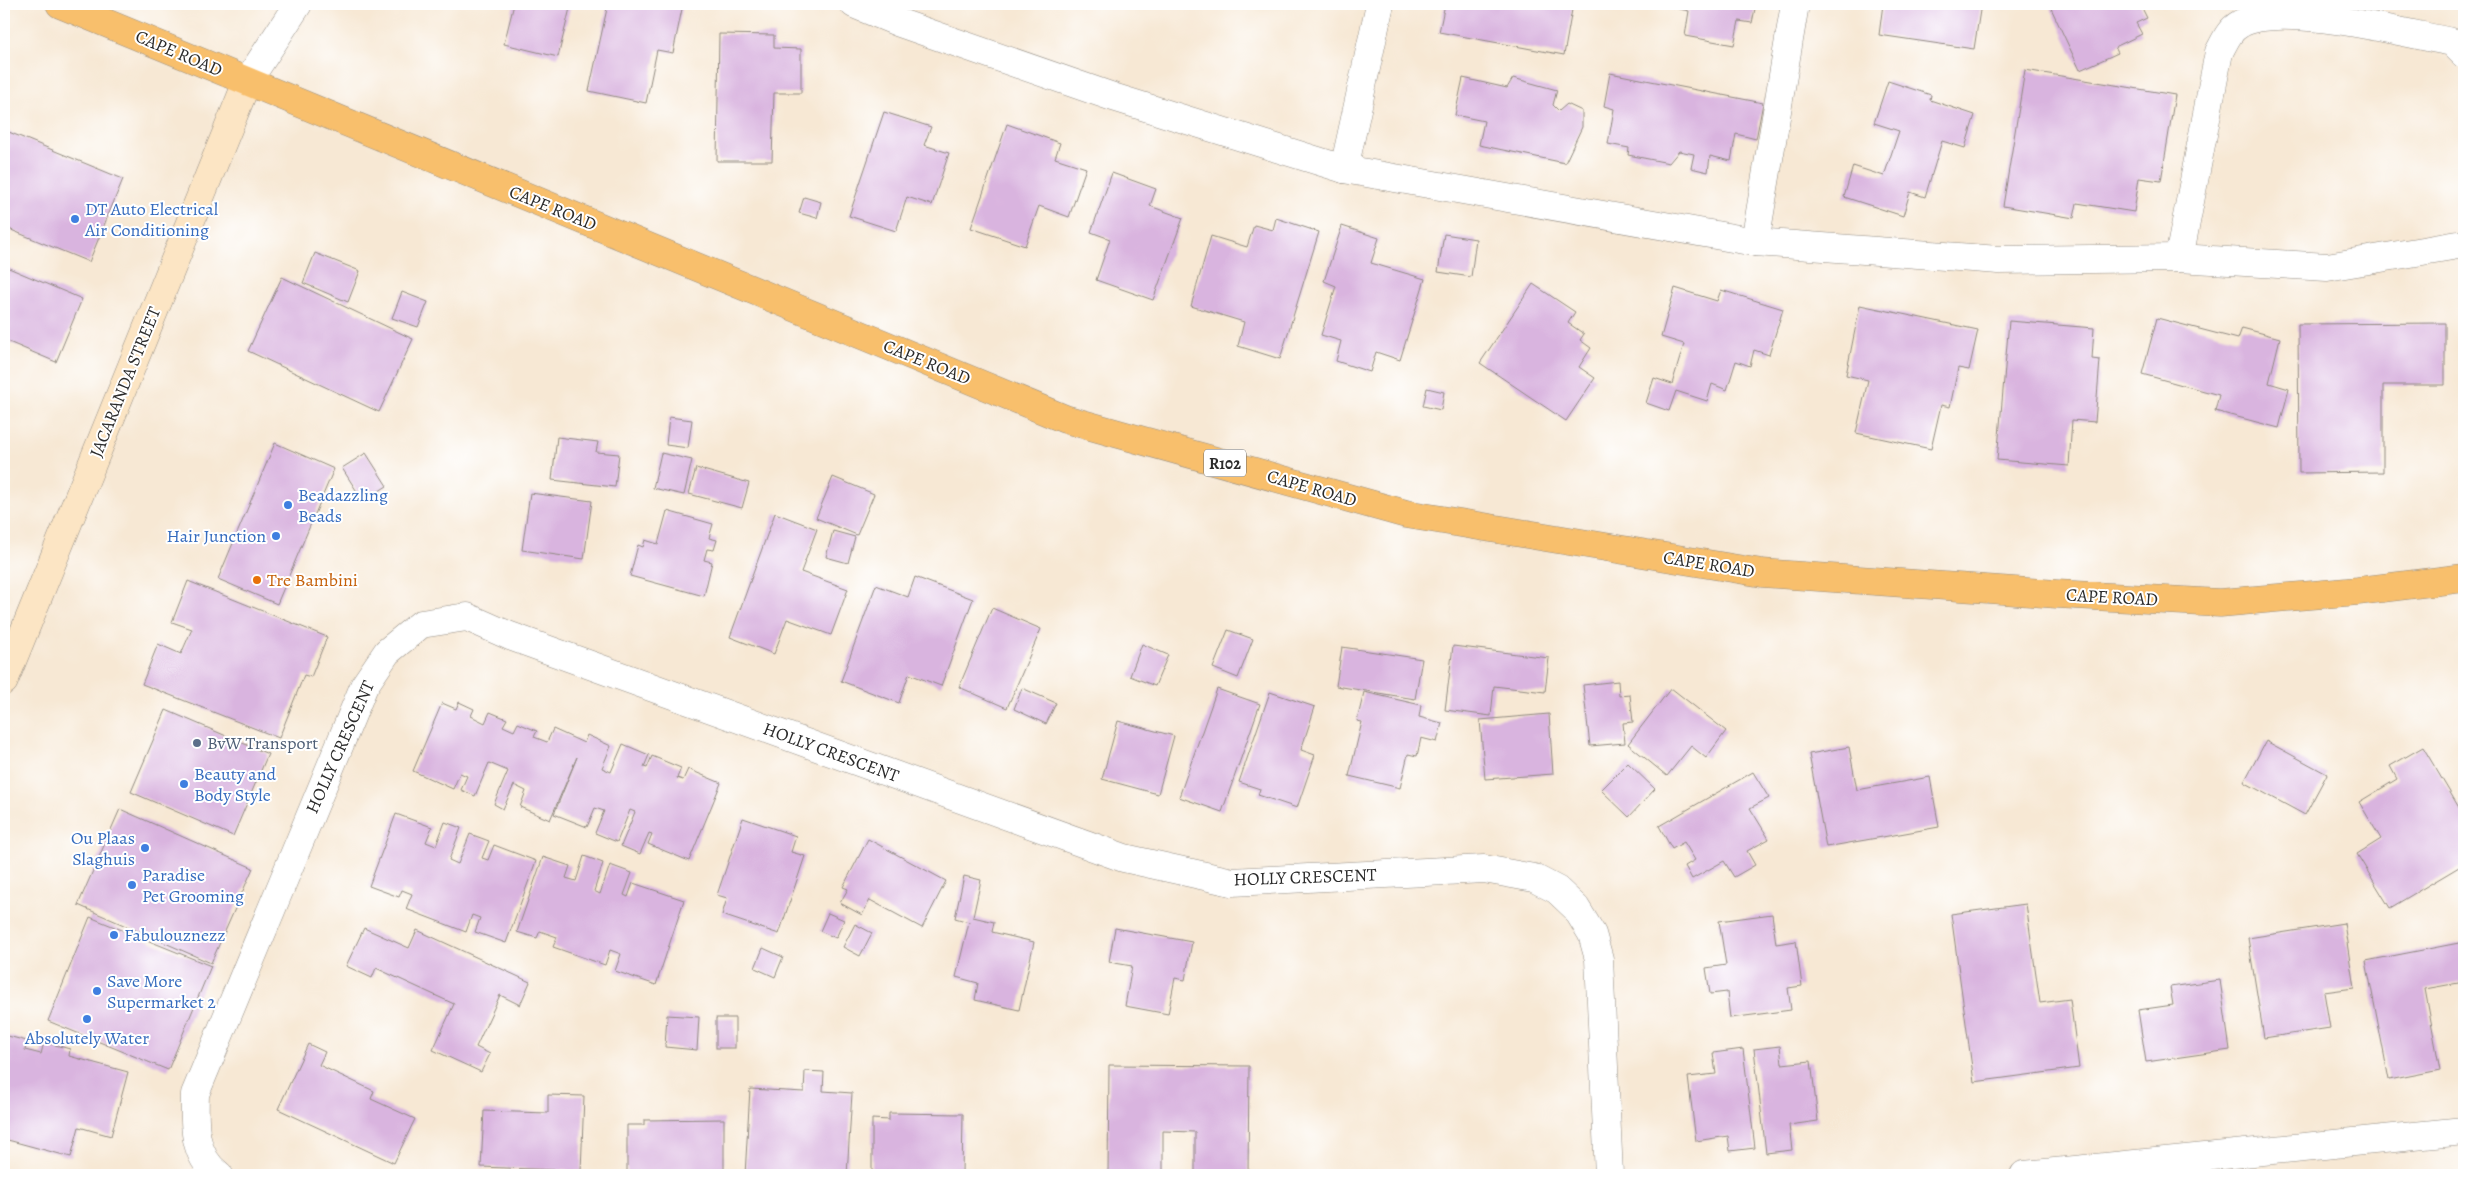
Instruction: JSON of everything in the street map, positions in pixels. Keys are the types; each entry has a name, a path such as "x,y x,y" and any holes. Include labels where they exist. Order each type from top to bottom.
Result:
{"main road":[{"name":"CAPE ROAD","path":"60,4 1065,419 1406,514 1762,573 2057,594 2220,603 2358,591 2464,578"}],"street":[{"path":"247,82 298,4"},
{"path":"1344,169 1380,4"},
{"path":"1755,242 1795,4"},
{"path":"859,5 900,23 1113,97 1344,169 1755,242 1999,260 2179,258 2326,267 2463,236"},
{"path":"2179,258 2219,52 2228,35 2238,25 2250,19 2276,15 2304,16 2452,42 2464,54"},
{"name":"JACARANDA STREET","path":"4,681 247,82"},
{"name":"HOLLY CRESCENT","path":"219,1175 204,1160 199,1148 194,1122 195,1094 364,686 387,652 421,624 467,617 510,636 1124,858 1232,882 1484,869 1534,878 1557,890 1576,908 1592,934 1599,959 1609,1175"},
{"path":"2024,1175 2464,1131"}],"building":[{"path":"514,4 571,4 558,57 504,44"},
{"path":"608,4 683,4 673,53 657,50 646,103 589,91"},
{"path":"1445,4 1573,4 1564,55 1439,32"},
{"path":"1655,4 1756,4 1752,23 1739,21 1734,45 1685,36 1689,11"},
{"path":"1883,4 1981,4 1974,49 1879,35"},
{"path":"2049,4 2140,4 2147,18 2136,23 2142,34 2115,47 2118,53 2080,70"},
{"path":"719,34 774,35 774,48 801,49 801,93 774,93 772,161 717,161"},
{"path":"2025,70 2175,95 2161,181 2139,178 2134,212 2077,203 2074,218 2003,206"},
{"path":"1610,73 1763,103 1756,139 1736,134 1731,161 1710,156 1708,172 1691,168 1694,154 1679,151 1669,163 1628,155 1629,148 1608,144 1614,109 1604,106"},
{"path":"1463,78 1507,88 1513,78 1557,90 1553,105 1559,111 1567,104 1582,111 1582,127 1565,163 1479,145 1484,121 1455,115"},
{"path":"1888,81 1931,95 1930,100 1975,115 1965,148 1942,141 1925,197 1910,192 1903,216 1844,197 1853,166 1884,176 1899,131 1874,123"},
{"path":"884,112 931,127 924,145 949,153 932,205 907,197 896,231 849,216"},
{"path":"1007,124 1060,143 1055,158 1086,168 1069,217 1039,206 1025,246 971,228"},
{"path":"4,130 123,179 89,262 4,227"},
{"path":"1112,173 1156,189 1150,206 1183,218 1153,300 1096,280 1110,239 1091,232"},
{"path":"804,197 821,202 817,218 799,213"},
{"path":"1276,218 1319,232 1280,359 1238,346 1244,322 1191,306 1211,236 1247,247 1254,225 1273,230"},
{"path":"1342,226 1379,238 1371,263 1425,279 1400,360 1376,352 1370,372 1336,361 1341,341 1321,335 1336,286 1324,281"},
{"path":"1444,234 1476,239 1471,277 1438,272"},
{"path":"315,253 360,271 348,302 303,283"},
{"path":"4,266 82,299 56,362 4,340"},
{"path":"282,277 413,339 379,412 248,351"},
{"path":"1533,284 1575,312 1568,323 1584,334 1580,340 1591,348 1579,367 1595,378 1566,421 1480,363"},
{"path":"1675,288 1717,301 1721,290 1783,309 1769,355 1754,350 1750,366 1736,361 1727,390 1712,384 1707,401 1676,391 1669,411 1646,403 1654,378 1672,384 1684,344 1661,337"},
{"path":"402,292 428,302 418,327 392,318"},
{"path":"1860,305 1978,330 1969,370 1958,368 1950,407 1941,405 1931,449 1856,433 1868,380 1846,375"},
{"path":"2157,318 2238,339 2242,328 2280,338 2269,383 2289,389 2279,428 2215,411 2219,395 2142,374"},
{"path":"2009,321 2094,328 2092,359 2100,360 2095,422 2072,420 2069,466 1997,460"},
{"path":"2445,323 2445,385 2383,385 2383,472 2299,473 2298,324"},
{"path":"1427,388 1444,392 1441,410 1423,406"},
{"path":"669,417 692,420 688,448 666,445"},
{"path":"557,437 598,442 596,452 619,454 615,487 552,480"},
{"path":"275,443 334,469 277,604 218,579"},
{"path":"366,453 387,486 363,501 342,468"},
{"path":"661,453 692,460 684,495 653,488"},
{"path":"696,468 749,483 742,508 689,494"},
{"path":"833,477 874,494 857,535 816,518"},
{"path":"530,493 592,501 584,559 522,550"},
{"path":"667,511 713,524 709,538 717,540 714,550 707,549 704,560 712,562 704,596 630,576 638,545 643,547 645,540 658,544"},
{"path":"775,513 817,529 801,572 848,589 831,635 787,619 774,654 730,637"},
{"path":"833,531 855,537 848,563 826,557"},
{"path":"915,577 973,599 941,686 909,674 899,703 841,681 876,585 908,597"},
{"path":"188,581 327,637 311,677 304,675 279,738 142,684 158,644 181,654 192,629 172,622"},
{"path":"992,608 1041,629 1007,708 959,687"},
{"path":"1228,630 1253,639 1238,678 1213,668"},
{"path":"1142,644 1168,655 1155,686 1130,676"},
{"path":"1453,646 1549,658 1545,692 1494,686 1491,716 1445,710"},
{"path":"1342,647 1422,659 1415,699 1336,686"},
{"path":"1618,681 1619,696 1630,695 1633,722 1623,723 1625,743 1590,746 1583,685"},
{"path":"1022,688 1056,703 1046,724 1014,709"},
{"path":"1671,688 1726,731 1706,758 1691,746 1667,776 1628,744"},
{"path":"1217,689 1260,704 1222,812 1179,797"},
{"path":"1270,692 1315,707 1301,750 1315,755 1297,808 1258,795 1260,789 1239,782"},
{"path":"1364,692 1421,705 1419,717 1442,723 1437,742 1421,738 1417,756 1408,754 1400,788 1349,776 1362,722 1357,721"},
{"path":"459,702 474,709 471,716 485,723 490,712 507,719 503,726 514,731 518,723 537,731 534,737 547,742 553,729 584,743 587,735 611,746 602,768 611,772 623,744 649,755 644,767 647,768 652,756 681,768 677,778 683,780 688,769 721,783 689,861 648,844 652,834 649,833 640,854 621,846 635,812 630,810 617,842 595,833 604,811 595,808 587,827 554,814 577,757 550,820 520,807 526,791 514,785 503,809 494,804 508,771 489,763 475,796 461,790 467,776 460,773 453,789 413,771 442,703 456,709"},
{"path":"166,710 268,754 233,836 131,792"},
{"path":"1549,714 1553,774 1485,779 1480,720"},
{"path":"1118,721 1174,736 1158,794 1102,779"},
{"path":"2266,741 2327,774 2305,815 2244,782"},
{"path":"1849,747 1857,790 1930,777 1939,827 1826,847 1809,754"},
{"path":"2423,747 2464,816 2464,864 2390,908 2357,854 2381,839 2359,802 2397,779 2390,766"},
{"path":"1628,763 1655,789 1629,817 1601,790"},
{"path":"1753,772 1769,798 1750,808 1769,839 1747,851 1755,865 1734,877 1724,861 1692,879 1685,866 1695,860 1684,842 1672,849 1659,826"},
{"path":"120,809 253,868 211,963 78,905"},
{"path":"396,814 432,827 426,842 436,846 445,822 461,828 449,860 458,864 470,834 489,841 482,858 488,860 494,845 536,861 506,943 475,932 480,918 472,915 466,932 406,909 412,894 402,890 399,897 369,886"},
{"path":"743,818 796,836 791,852 805,856 779,934 722,915 727,898 717,895"},
{"path":"868,839 946,881 922,928 870,900 862,915 840,903 848,889 843,887"},
{"path":"584,856 603,863 594,891 600,894 610,865 632,873 624,895 628,897 633,883 684,900 656,985 615,971 621,954 610,950 605,965 553,947 557,937 540,931 537,938 517,932 543,857 570,866 566,878 576,881"},
{"path":"964,876 981,880 973,917 994,922 992,932 1034,942 1019,1010 975,1000 978,983 956,977 969,922 955,918"},
{"path":"2026,904 2040,1003 2070,999 2079,1068 1974,1082 1951,914"},
{"path":"828,913 844,920 836,938 820,931"},
{"path":"1772,914 1776,944 1796,941 1802,986 1788,988 1791,1010 1730,1018 1727,992 1710,994 1706,968 1726,965 1719,921"},
{"path":"90,917 211,966 168,1070 48,1021"},
{"path":"2344,923 2354,988 2324,992 2330,1028 2264,1038 2248,938"},
{"path":"855,924 872,933 860,956 843,947"},
{"path":"364,928 409,948 417,930 530,982 520,1005 500,995 476,1047 490,1054 481,1072 433,1050 454,1004 376,968 372,978 346,966"},
{"path":"1115,928 1192,942 1185,980 1175,978 1168,1014 1125,1006 1132,966 1109,962"},
{"path":"2464,942 2464,982 2425,989 2440,1070 2389,1080 2366,961"},
{"path":"763,948 783,957 775,977 755,968"},
{"path":"2220,980 2230,1050 2146,1062 2138,1010 2173,1005 2170,987"},
{"path":"667,1015 699,1017 697,1050 665,1047"},
{"path":"716,1018 735,1018 735,1048 716,1048"},
{"path":"4,1035 27,1041 25,1050 41,1054 44,1042 70,1049 69,1056 128,1072 111,1136 79,1127 71,1157 4,1139"},
{"path":"308,1044 325,1052 319,1065 374,1091 371,1099 415,1119 394,1163 278,1109"},
{"path":"1780,1046 1782,1064 1811,1061 1818,1121 1789,1125 1792,1150 1766,1153 1754,1049"},
{"path":"1743,1049 1755,1148 1730,1151 1728,1136 1696,1141 1688,1077 1716,1074 1713,1053"},
{"path":"1109,1065 1249,1066 1248,1175 1195,1175 1195,1132 1163,1131 1163,1175 1108,1175"},
{"path":"805,1071 824,1072 823,1091 852,1093 847,1175 745,1175 750,1089 804,1092"},
{"path":"548,1095 584,1096 581,1171 481,1167 484,1111 548,1113"},
{"path":"889,1113 963,1114 962,1174 872,1175 872,1119 889,1120"},
{"path":"724,1119 724,1175 627,1175 627,1125 644,1125 644,1120"}],"place":[{"name":"DT Auto Electrical Air Conditioning","path":"75,219"},
{"name":"Beadazzling Beads","path":"288,505"},
{"name":"Hair Junction","path":"276,536"},
{"name":"Tre Bambini","path":"257,580"},
{"name":"BvW Transport","path":"197,743"},
{"name":"Beauty and Body Style","path":"184,784"},
{"name":"Ou Plaas Slaghuis","path":"145,848"},
{"name":"Paradise Pet Grooming","path":"132,885"},
{"name":"Fabulouznezz","path":"114,935"},
{"name":"Save More Supermarket 2","path":"97,991"},
{"name":"Absolutely Water","path":"87,1019"}]}
